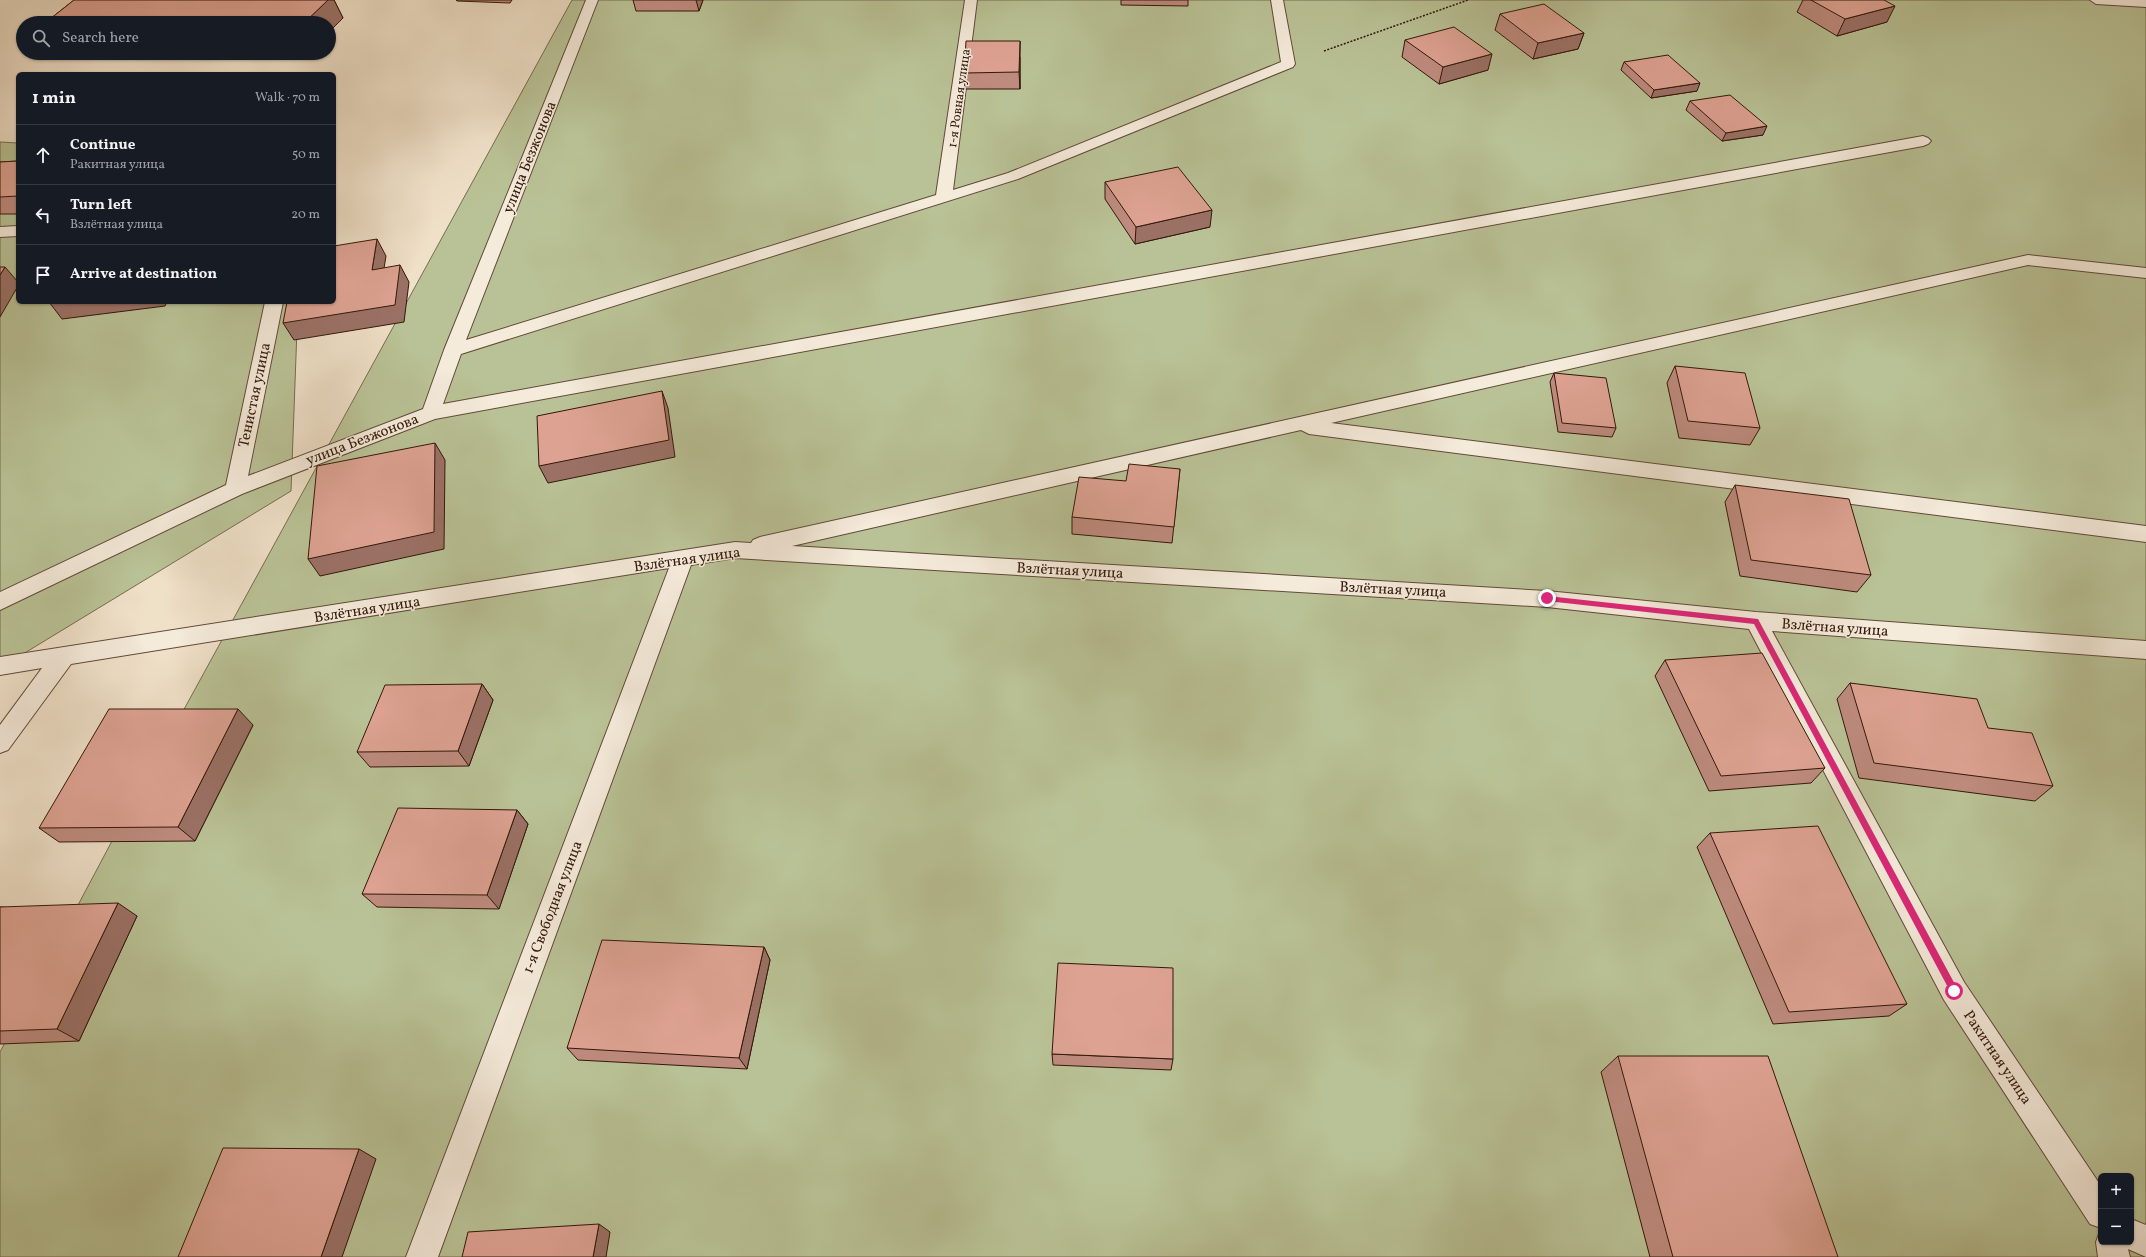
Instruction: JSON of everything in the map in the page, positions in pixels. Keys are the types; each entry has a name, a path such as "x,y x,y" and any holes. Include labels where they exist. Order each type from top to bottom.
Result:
{"street":[{"name":"улица Безжонова","path":"0,602 235,489 431,413 453,350 592,0"},
{"name":"1-я Ровная улица","path":"944,196 971,0"},
{"path":"453,350 944,196 1013,176 1288,64 1277,0"},
{"path":"2096,0 2146,3"},
{"path":"431,413 1924,141"},
{"path":"0,232 16,231"},
{"path":"735,550 2028,260 2146,273"},
{"name":"Тенистая улица","path":"235,489 274,304"},
{"path":"1294,425 2146,534"},
{"name":"Взлётная улица","path":"0,666 735,550 1547,598 1756,621 2146,650"},
{"name":"1-я Свободная улица","path":"422,1257 683,558"},
{"name":"Ракитная улица","path":"1756,621 1954,991 2098,1209"},
{"path":"0,743 63,657"},
{"path":"2134,1236 2146,1242"},
{"path":"2112,1245 2114,1257"}],"path":[{"path":"1288,64 1468,0"}],"green space":[{"path":"572,0 2146,0 2146,1257 0,1257 0,1052 112,841"},
{"path":"0,142 16,143 16,304 298,304 291,491 0,668"}],"building":[{"path":"74,0 328,0 311,16 54,16"},
{"path":"1811,0 1884,0 1895,6 1845,19"},
{"path":"1544,4 1584,33 1538,43 1500,14"},
{"path":"1454,27 1492,54 1443,67 1405,40"},
{"path":"966,41 1020,41 1019,72 964,73"},
{"path":"1668,55 1700,83 1654,90 1624,62"},
{"path":"1730,95 1767,126 1726,133 1690,101"},
{"path":"16,161 16,196 0,197 0,162"},
{"path":"1178,167 1212,210 1136,227 1105,182"},
{"path":"377,239 372,270 400,265 395,305 283,323 287,304 336,304 336,246"},
{"path":"0,267 5,267 0,275"},
{"path":"1675,366 1745,373 1760,428 1688,421"},
{"path":"1554,373 1606,378 1616,428 1562,423"},
{"path":"662,391 669,440 539,466 537,416"},
{"path":"435,443 434,532 308,559 317,466"},
{"path":"1129,464 1180,469 1174,527 1072,517 1079,477 1126,481"},
{"path":"1735,485 1849,499 1871,575 1751,560"},
{"path":"1762,653 1825,768 1721,776 1665,660"},
{"path":"1850,683 1977,699 1988,728 2032,733 2053,786 1874,763"},
{"path":"482,684 458,751 357,752 385,685"},
{"path":"109,709 238,709 178,827 39,828"},
{"path":"398,808 517,810 487,895 362,894"},
{"path":"1818,826 1907,1004 1789,1012 1710,833"},
{"path":"118,903 57,1029 0,1031 0,907"},
{"path":"602,940 764,947 739,1058 567,1048"},
{"path":"1058,963 1173,968 1173,1059 1052,1054"},
{"path":"1618,1056 1768,1056 1838,1257 1673,1257"},
{"path":"223,1148 359,1149 321,1257 178,1257"},
{"path":"599,1224 593,1257 462,1257 468,1232"}],"route":[{"path":"1547,598 1756,621 1954,991"}]}
